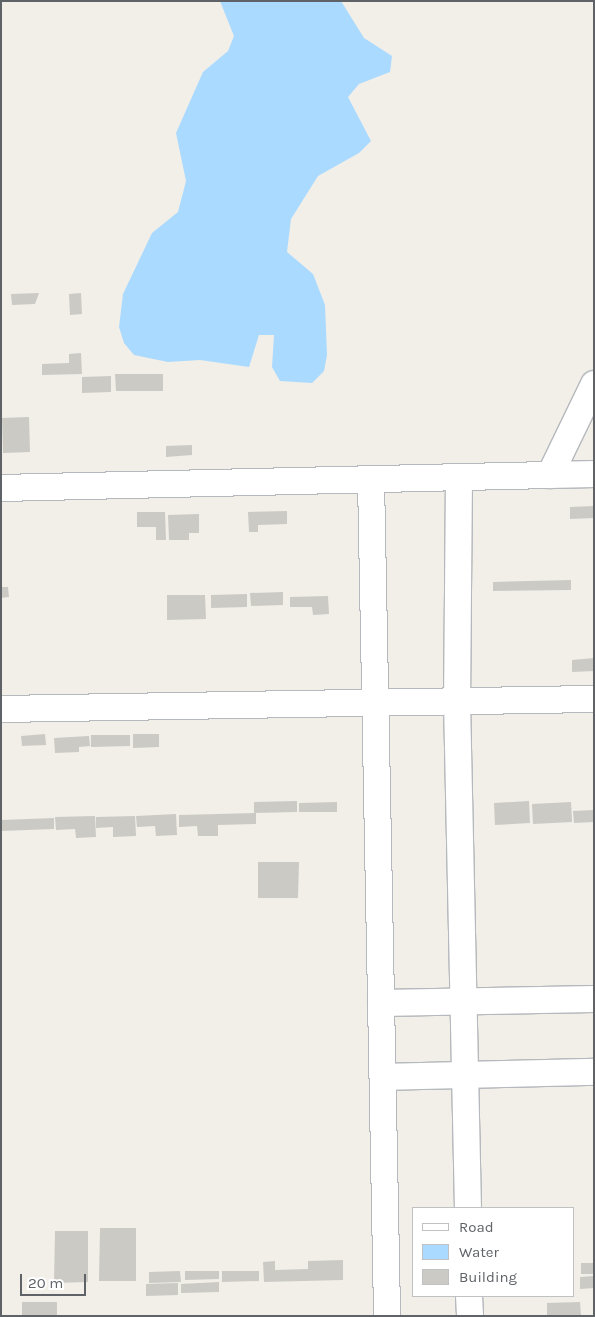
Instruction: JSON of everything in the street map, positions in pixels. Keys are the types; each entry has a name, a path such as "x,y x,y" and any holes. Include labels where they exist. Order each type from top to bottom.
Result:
{"street":[{"path":"550,475 594,384"},
{"path":"1,488 594,474"},
{"path":"459,477 458,702 468,1207"},
{"path":"370,479 388,1316"},
{"path":"1,710 594,699"},
{"path":"381,1003 594,999"},
{"path":"383,1077 594,1072"},
{"path":"470,1297 470,1316"}],"water":[{"path":"220,1 341,1 364,38 392,56 390,72 359,84 348,97 371,141 359,153 318,176 291,219 287,252 313,274 325,305 327,355 324,371 312,383 280,381 272,367 274,335 259,335 249,367 200,360 168,362 134,355 124,343 119,327 123,294 152,233 178,212 186,181 176,133 203,72 228,51 234,36"}],"building":[{"path":"39,293 35,304 12,305 11,294"},
{"path":"81,293 82,314 70,315 69,294"},
{"path":"81,353 82,374 42,375 42,364 69,363 69,354"},
{"path":"115,374 163,374 163,391 116,391"},
{"path":"111,376 111,392 82,393 82,377"},
{"path":"29,417 30,452 3,453 2,418"},
{"path":"192,445 192,455 166,457 166,446"},
{"path":"594,506 594,518 570,519 570,507"},
{"path":"287,511 287,524 258,525 258,532 249,532 248,512"},
{"path":"137,512 165,512 166,540 156,540 156,527 137,527"},
{"path":"199,514 199,533 189,533 189,540 169,540 168,515"},
{"path":"571,580 571,590 493,591 493,582"},
{"path":"1,587 8,587 9,597 1,598"},
{"path":"283,592 283,605 251,606 250,593"},
{"path":"247,594 247,607 211,608 211,595"},
{"path":"167,595 205,595 206,619 167,620"},
{"path":"328,596 329,614 313,615 312,607 290,607 290,597"},
{"path":"594,658 594,671 572,672 572,660"},
{"path":"45,734 46,745 22,746 21,736"},
{"path":"133,734 159,734 159,747 133,748"},
{"path":"91,735 130,735 130,746 91,747"},
{"path":"89,736 90,746 79,747 79,752 55,753 54,738"},
{"path":"297,801 297,812 254,813 254,802"},
{"path":"529,801 530,823 495,825 494,803"},
{"path":"337,802 337,812 299,812 299,803"},
{"path":"571,802 572,822 533,824 532,804"},
{"path":"594,810 594,822 574,823 573,811"},
{"path":"256,813 256,824 218,825 218,836 198,836 197,826 179,827 179,815"},
{"path":"176,814 177,835 156,836 155,826 137,827 136,816"},
{"path":"95,816 96,837 76,838 75,829 56,830 55,817"},
{"path":"135,816 136,836 113,837 113,827 96,828 96,817"},
{"path":"54,818 54,829 1,831 1,820"},
{"path":"258,862 299,862 298,898 258,898"},
{"path":"100,1228 136,1228 136,1281 99,1281"},
{"path":"55,1231 88,1231 88,1282 54,1283"},
{"path":"343,1260 343,1280 264,1282 263,1262 275,1261 275,1270 308,1269 308,1261"},
{"path":"581,1263 594,1263 594,1274 581,1274"},
{"path":"180,1271 181,1282 149,1283 149,1272"},
{"path":"185,1271 219,1271 219,1279 185,1280"},
{"path":"222,1271 259,1271 259,1281 222,1282"},
{"path":"594,1276 594,1288 580,1289 580,1277"},
{"path":"219,1282 219,1292 181,1293 181,1284"},
{"path":"178,1283 178,1295 146,1296 146,1284"},
{"path":"22,1302 57,1302 57,1316 22,1316"},
{"path":"580,1302 581,1316 547,1316 547,1303"}]}
